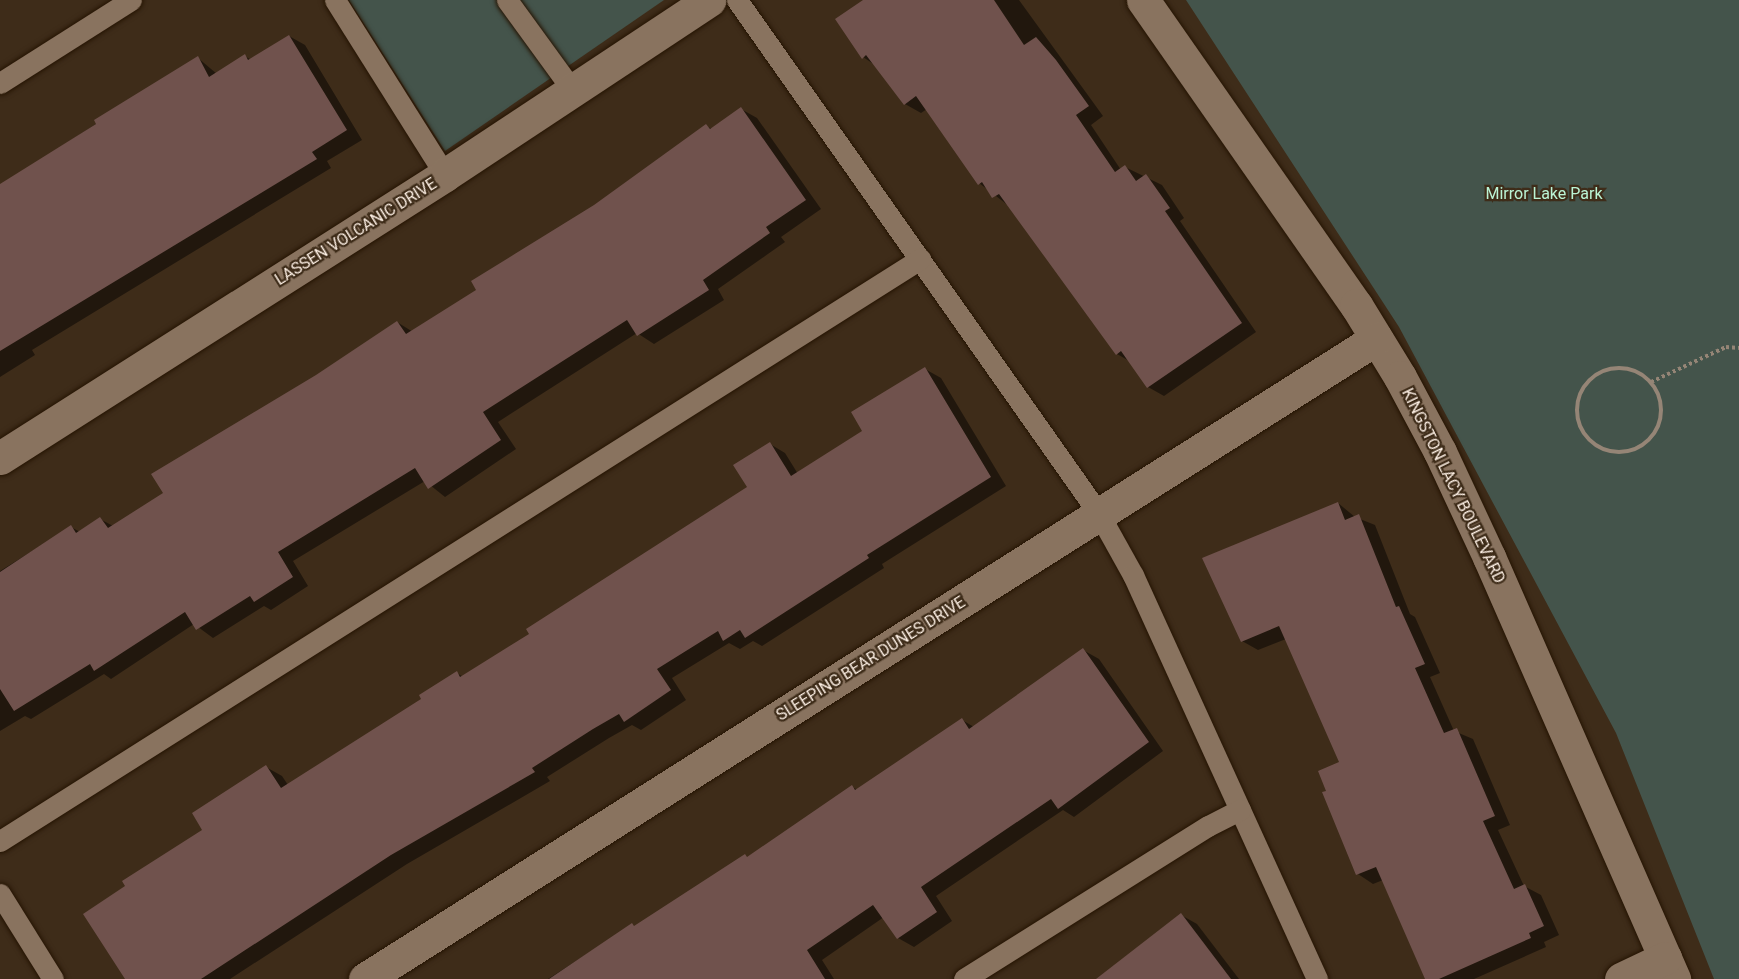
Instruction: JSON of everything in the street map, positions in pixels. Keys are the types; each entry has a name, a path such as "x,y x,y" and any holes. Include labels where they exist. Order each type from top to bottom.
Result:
{"street":[{"name":"LASSEN VOLCANIC DRIVE","path":"0,458 445,175 709,0"},
{"name":"KINGSTON LACY BOULEVARD","path":"1143,0 1376,339 1440,452 1670,969"},
{"name":"SLEEPING BEAR DUNES DRIVE","path":"365,979 1376,339"},
{"path":"1621,979 1670,969"}],"lane":[{"path":"0,83 131,0"},
{"path":"334,0 445,175"},
{"path":"507,0 573,91"},
{"path":"737,0 1099,514 1133,575 1317,979"},
{"path":"0,841 920,259"},
{"path":"964,979 1208,826 1240,810"},
{"path":"0,894 53,979"}],"path":[{"path":"1651,382 1726,347 1739,348"},
{"path":"1615,368 1641,374 1651,382 1661,409 1653,436 1642,446 1615,453 1590,442 1577,417 1581,390 1590,380 1615,368"}],"green space":[{"path":"349,0 664,0 445,151"},
{"name":"Mirror Lake Park","path":"1186,0 1739,0 1739,979 1714,979 1616,733 1399,327"}],"building":[{"path":"863,0 994,0 1024,45 1036,37 1056,60 1089,106 1076,115 1115,172 1125,165 1136,181 1146,174 1170,208 1165,211 1242,323 1147,388 1121,351 1116,355 999,194 992,198 982,182 978,185 916,96 904,105 866,55 862,59 835,19"},
{"path":"289,35 347,130 312,152 317,159 0,351 0,184 96,124 94,120 198,56 209,77 245,54 248,60"},
{"path":"741,107 806,200 766,227 770,233 703,280 709,290 637,336 627,320 483,412 501,440 428,489 415,468 278,552 293,577 254,602 250,596 196,630 185,612 94,671 90,664 14,711 0,689 0,572 71,525 76,533 100,517 108,528 163,493 151,474 316,375 397,321 406,334 476,290 471,281 594,205 706,124 710,129"},
{"path":"925,367 991,477 867,555 869,558 745,638 740,630 723,641 718,631 657,669 671,690 624,722 619,714 593,729 532,768 535,772 391,855 201,979 125,979 83,914 125,886 122,881 202,830 192,813 266,765 281,788 421,699 419,695 457,671 460,677 529,634 526,629 747,487 733,465 770,442 791,476 862,431 851,412"},
{"path":"1338,502 1345,520 1359,514 1396,607 1399,606 1425,664 1415,668 1444,733 1457,728 1495,816 1483,821 1514,889 1525,884 1544,926 1529,933 1531,938 1439,979 1425,979 1376,867 1356,875 1322,792 1326,791 1318,771 1339,762 1279,626 1241,642 1202,558"},
{"path":"1083,648 1149,742 1058,809 1051,799 921,887 937,912 897,939 873,905 807,950 825,979 549,979 632,923 634,926 745,854 747,857 852,785 855,790 962,718 969,729"},
{"path":"1181,913 1231,979 1096,979"}]}
